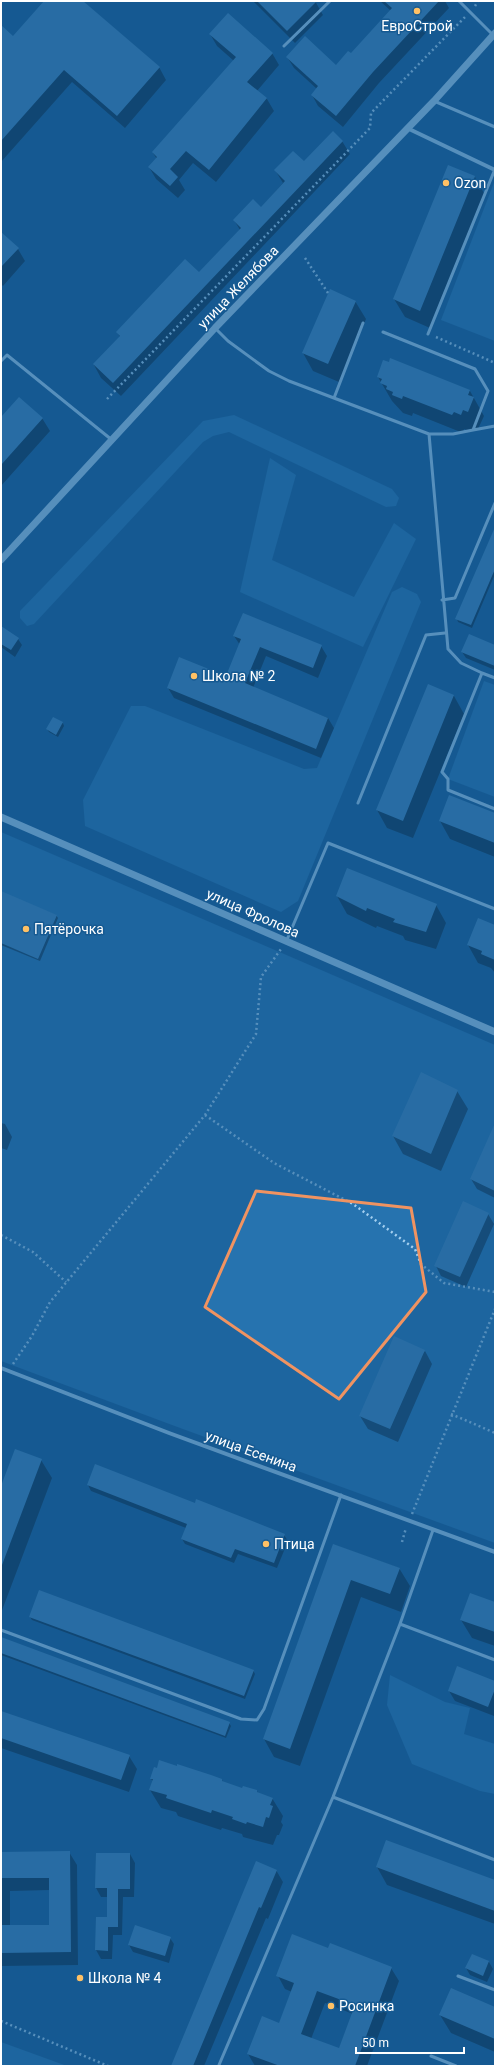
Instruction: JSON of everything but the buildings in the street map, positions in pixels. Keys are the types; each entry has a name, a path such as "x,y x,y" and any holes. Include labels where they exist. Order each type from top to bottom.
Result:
{"street":[{"name":"улица Желябова","path":"1,560 215,328 434,101 494,34"},
{"path":"407,128 495,170"},
{"name":"улица Фролова","path":"1,817 495,1032"},
{"name":"улица Есенина","path":"1,1368 169,1433 495,1552"}],"lane":[{"path":"284,46 330,1"},
{"path":"459,1 494,34"},
{"path":"434,101 495,127"},
{"path":"428,334 495,170"},
{"path":"334,398 363,323"},
{"path":"215,328 228,341 269,371 334,398 429,434 453,434 495,426"},
{"path":"383,332 475,369 488,391 473,430"},
{"path":"1,361 7,355 112,440"},
{"path":"429,434 442,600 448,649 461,663 495,678"},
{"path":"442,600 455,598 495,503"},
{"path":"358,803 426,635 445,632"},
{"path":"482,673 442,772 448,780 448,790 495,808"},
{"path":"286,942 328,843 495,909"},
{"path":"1,1630 241,1719 257,1720 264,1709 341,1495"},
{"path":"219,2065 333,1797 400,1624 433,1530"},
{"path":"400,1624 495,1660"},
{"path":"333,1797 495,1860"},
{"path":"458,1976 495,1990"},
{"path":"431,2056 456,2066"}],"path":[{"path":"107,399 370,128 371,113 478,1"},
{"path":"305,258 328,293"},
{"path":"428,334 495,362"},
{"path":"8,1371 32,1336 50,1302 205,1115 256,1034 261,977 286,942"},
{"path":"205,1115 274,1163 353,1204 416,1249 421,1264 444,1283 495,1292"},
{"path":"1,1235 33,1252 66,1282"},
{"path":"402,1542 450,1414 495,1309"},
{"path":"450,1414 495,1433"},
{"path":"1,2021 108,2066"}],"highlighted area":[{"path":"256,1191 411,1208 426,1292 339,1399 205,1307"}],"shaded area":[{"path":"495,180 495,341 441,320"},
{"path":"234,415 392,489 399,498 396,506 386,507 229,432 213,436 203,442 34,624 27,626 20,618 20,611 203,421"},
{"path":"270,458 296,475 272,560 354,597 394,523 416,539 363,647 240,592"},
{"path":"402,587 417,594 421,602 298,901 281,912 85,826 83,800 131,706 145,706 304,769 317,768 392,592"},
{"path":"484,681 495,685 495,797 448,779"},
{"path":"1,832 495,1045 495,1543 1,1361"},
{"path":"390,1675 445,1702 470,1708 464,1734 495,1744 495,1794 480,1791 412,1764 387,1705"},
{"path":"1,2042 67,2066 1,2066"}],"place":[{"name":"ЕвроСтрой","path":"417,11"},
{"name":"Ozon","path":"446,183"},
{"name":"Школа № 2","path":"194,676"},
{"name":"Пятёрочка","path":"26,929"},
{"name":"Птица","path":"266,1544"},
{"name":"Школа № 4","path":"80,1978"},
{"name":"Росинка","path":"331,2006"}]}
